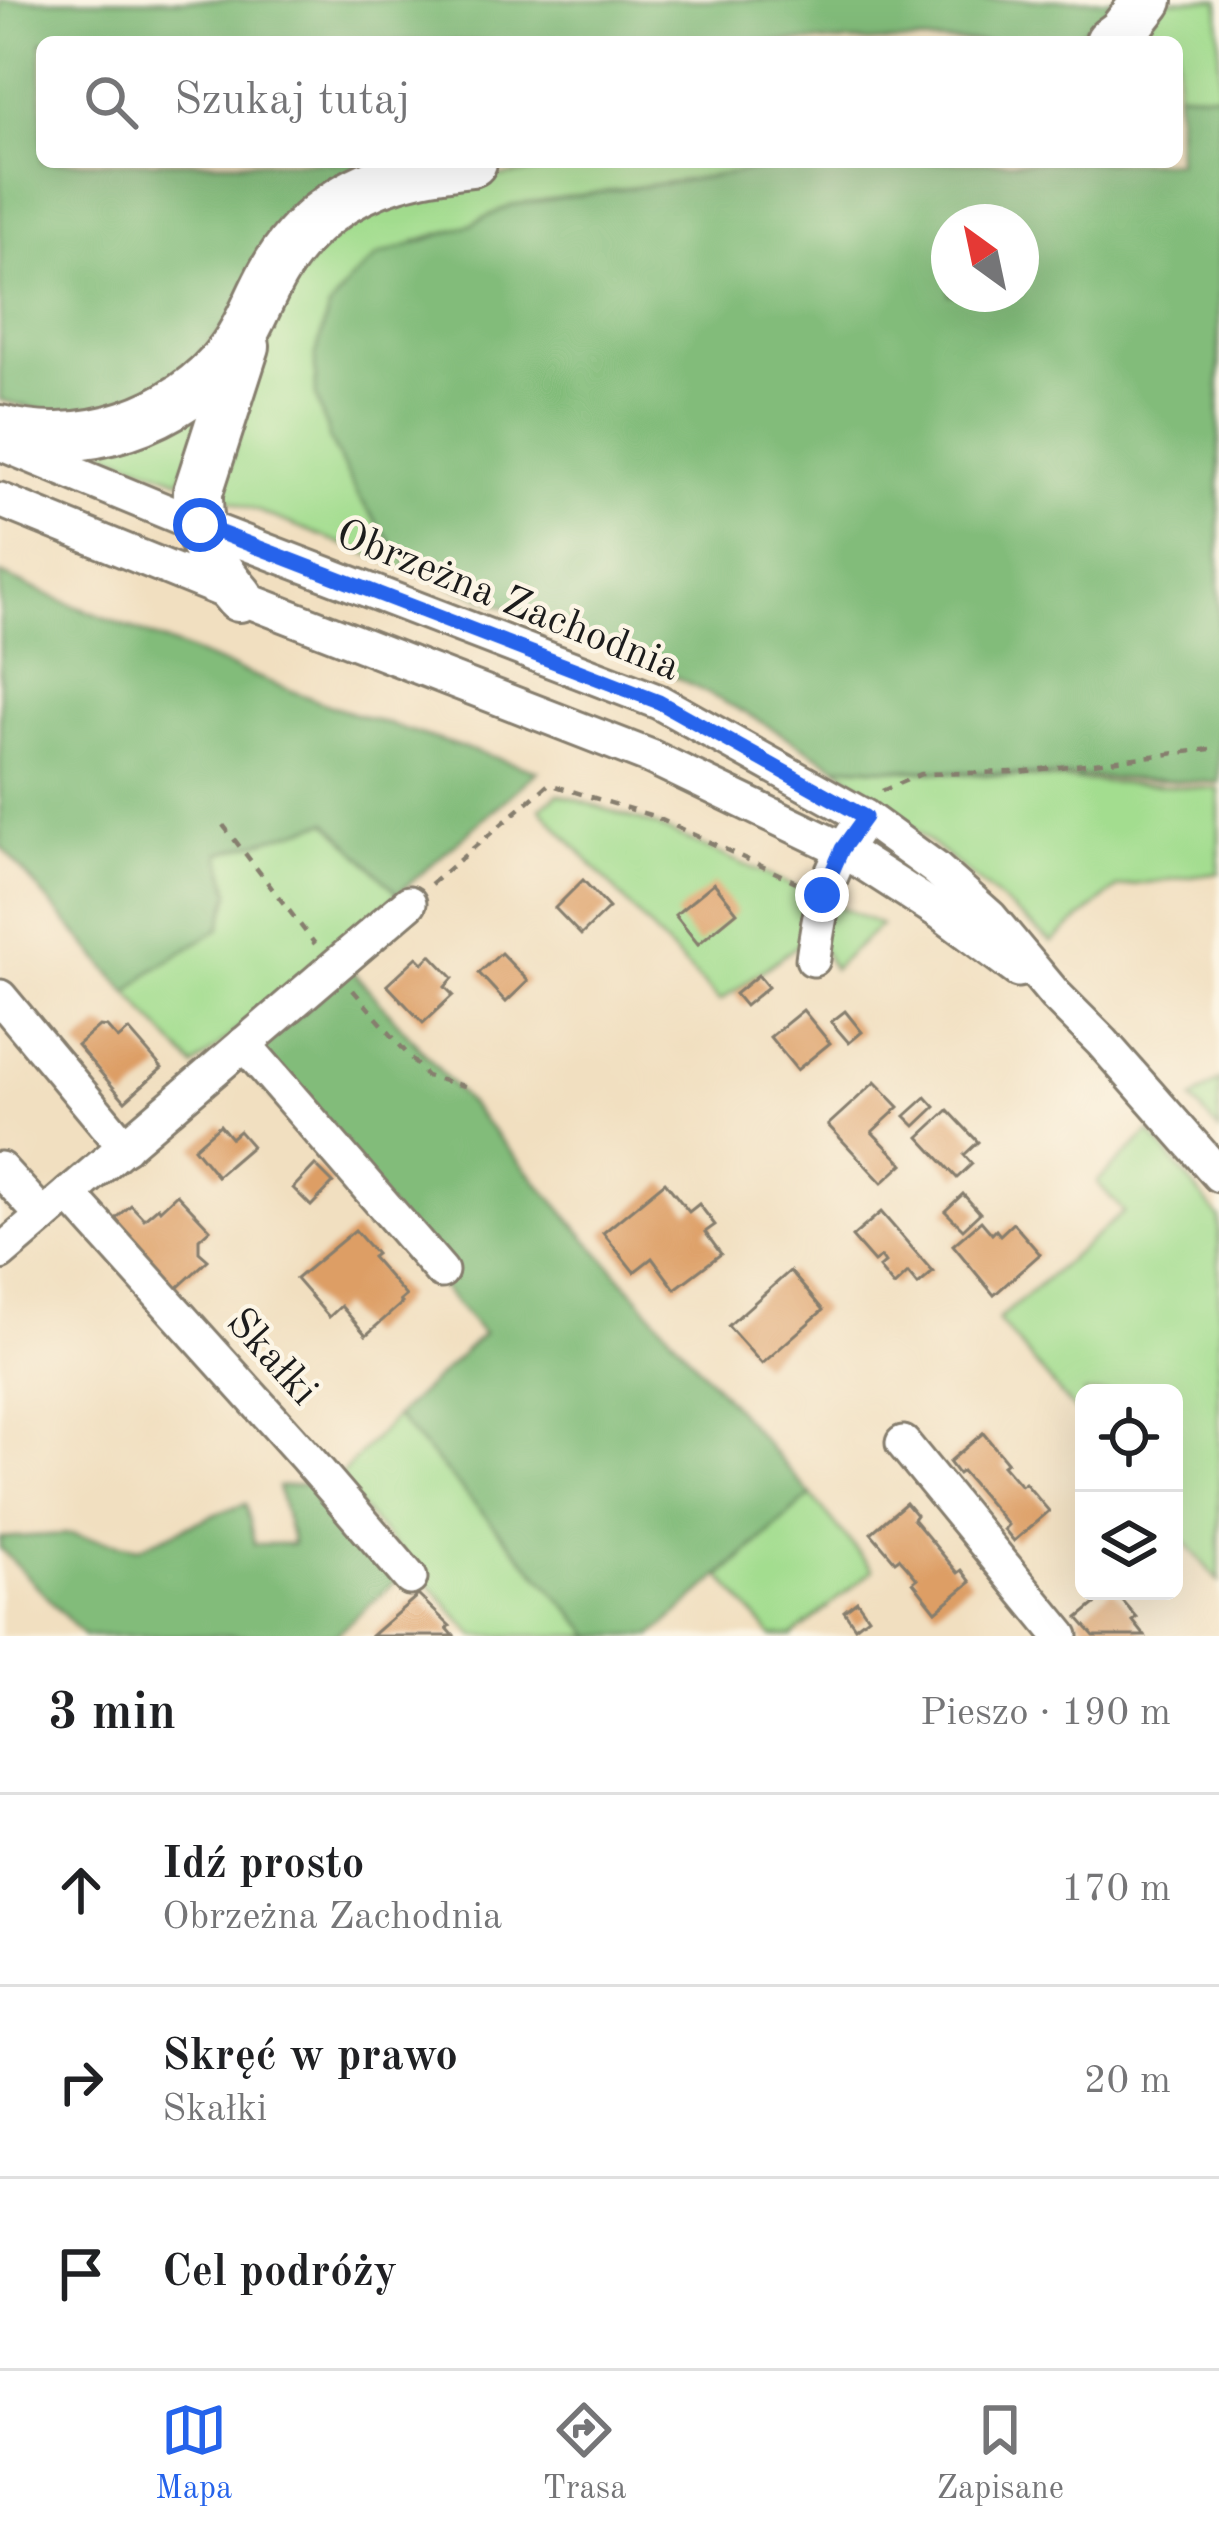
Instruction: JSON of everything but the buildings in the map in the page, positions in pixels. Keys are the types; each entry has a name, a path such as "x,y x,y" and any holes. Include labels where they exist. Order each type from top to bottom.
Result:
{"highway":[{"path":"1118,36 1148,0"},
{"path":"239,597 216,570 205,546 197,492 258,307 273,273 324,213 368,184 424,168"},
{"path":"0,430 22,436 88,435 135,424 209,376 231,353 258,307"}],"street":[{"name":"Obrzeżna Zachodnia","path":"0,443 659,702 865,817 935,868 990,917 1219,1175"},
{"name":"Obrzeżna Zachodnia","path":"0,500 651,757 842,849 1055,994"},
{"path":"813,958 822,895 842,849 865,817"},
{"path":"0,1253 409,904"},
{"path":"0,997 124,1147"},
{"path":"244,1044 441,1271"},
{"path":"0,1168 43,1216"},
{"name":"Skałki","path":"69,1194 410,1578"},
{"path":"903,1443 1061,1636"}],"path":[{"path":"865,817 879,792 921,774 1018,772 1219,748"},
{"path":"409,904 549,784 653,816 822,895"}],"green space":[{"path":"0,0 1115,0 1077,36 36,36 36,168 364,168 189,367 147,399 67,417 0,400"},
{"path":"1164,0 1219,0 1219,94 1183,92 1183,36 1137,36"},
{"path":"1183,92 1219,94 1219,783 836,766 678,678 412,571 359,497 330,440 316,396 315,358 328,310 349,282 379,255 470,225 511,205 771,168 1183,168"},
{"path":"565,168 771,168 511,205 470,225 415,241 330,440 359,497 412,571 221,497 264,347 290,291 322,249 360,219 404,199 502,176"},
{"path":"217,389 180,480 101,451"},
{"path":"0,574 333,707 538,771 398,894 328,822 220,853 230,893 220,928 149,973 128,993 0,845"},
{"path":"836,766 1219,789 1219,873 1118,887 1052,942"},
{"path":"558,794 652,824 881,925 833,969 823,950 798,945 720,1001 540,808"},
{"path":"328,821 398,894 194,1067 128,993 149,973 220,928 230,893 219,854"},
{"path":"351,969 811,1495 652,1636 593,1636 396,1416 483,1334 243,1064"},
{"path":"1219,1080 1219,1131 1192,1100"},
{"path":"1150,1132 1219,1218 1219,1582 1183,1540 1183,1384 1075,1384 1075,1411 998,1320 1124,1212 1097,1182"},
{"path":"396,1416 593,1636 475,1636 336,1480"},
{"path":"336,1480 399,1578 334,1636 84,1636 0,1548 0,1538 70,1534 138,1548 246,1504 254,1544 293,1544 278,1487"},
{"path":"811,1495 873,1570 792,1636 772,1636 721,1577"}],"route":[{"path":"200,525 659,702 865,817 842,849 822,895"}]}
